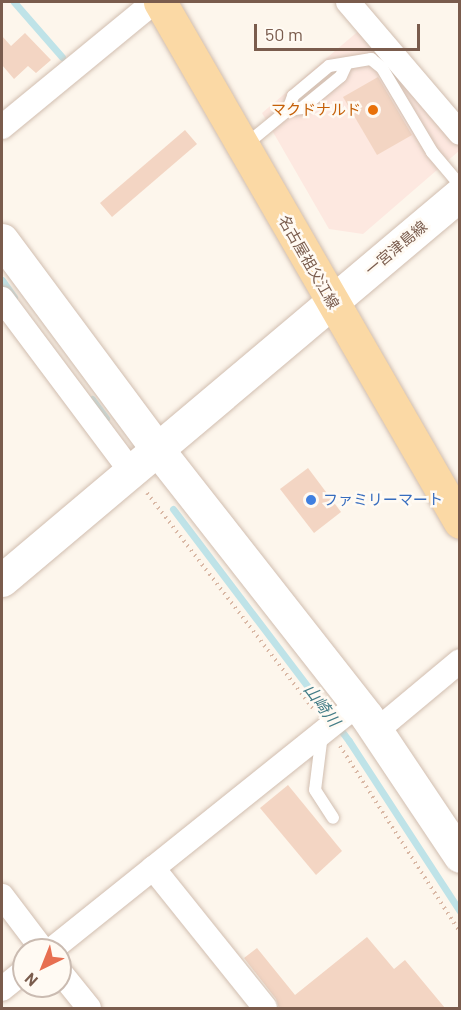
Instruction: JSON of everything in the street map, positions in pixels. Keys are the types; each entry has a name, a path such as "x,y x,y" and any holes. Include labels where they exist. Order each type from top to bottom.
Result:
{"main road":[{"name":"名古屋祖父江線","path":"160,2 459,522"}],"street":[{"path":"2,127 154,2"},
{"path":"348,2 459,133"},
{"name":"一宮津島線","path":"2,580 132,473 459,194"},
{"path":"2,240 158,450 337,721 376,731 459,856"},
{"path":"2,299 132,473"},
{"path":"376,731 459,661"},
{"path":"66,938 337,721"},
{"path":"153,868 265,1008"},
{"path":"2,896 34,938"},
{"path":"72,987 89,1008"}],"lane":[{"path":"243,147 288,110 302,108 342,76 346,63 371,59 382,68 432,152 459,185"},
{"path":"333,818 315,790 337,721"}],"path":[{"path":"132,473 337,721 459,932"}],"shaded area":[{"path":"362,28 459,144 459,151 363,234 329,229 262,113"}],"building":[{"path":"25,33 51,60 36,73 28,66 14,79 2,65 2,36 11,46"},
{"path":"378,77 412,135 377,155 343,97"},
{"path":"185,130 197,144 112,217 100,203"},
{"name":"ファミリーマート","path":"308,468 341,512 314,533 280,489"},
{"path":"288,785 342,851 316,875 260,808"},
{"path":"367,937 394,969 405,960 445,1008 279,1008 276,999 244,958 257,948 295,995"}],"waterway":[{"path":"14,2 62,57"},
{"name":"山崎川","path":"2,280 14,297"},
{"name":"山崎川","path":"92,399 106,418"},
{"name":"山崎川","path":"173,509 349,741 460,911"}],"place":[{"name":"マクドナルド","path":"373,110"},
{"name":"ファミリーマート","path":"311,500"}]}
